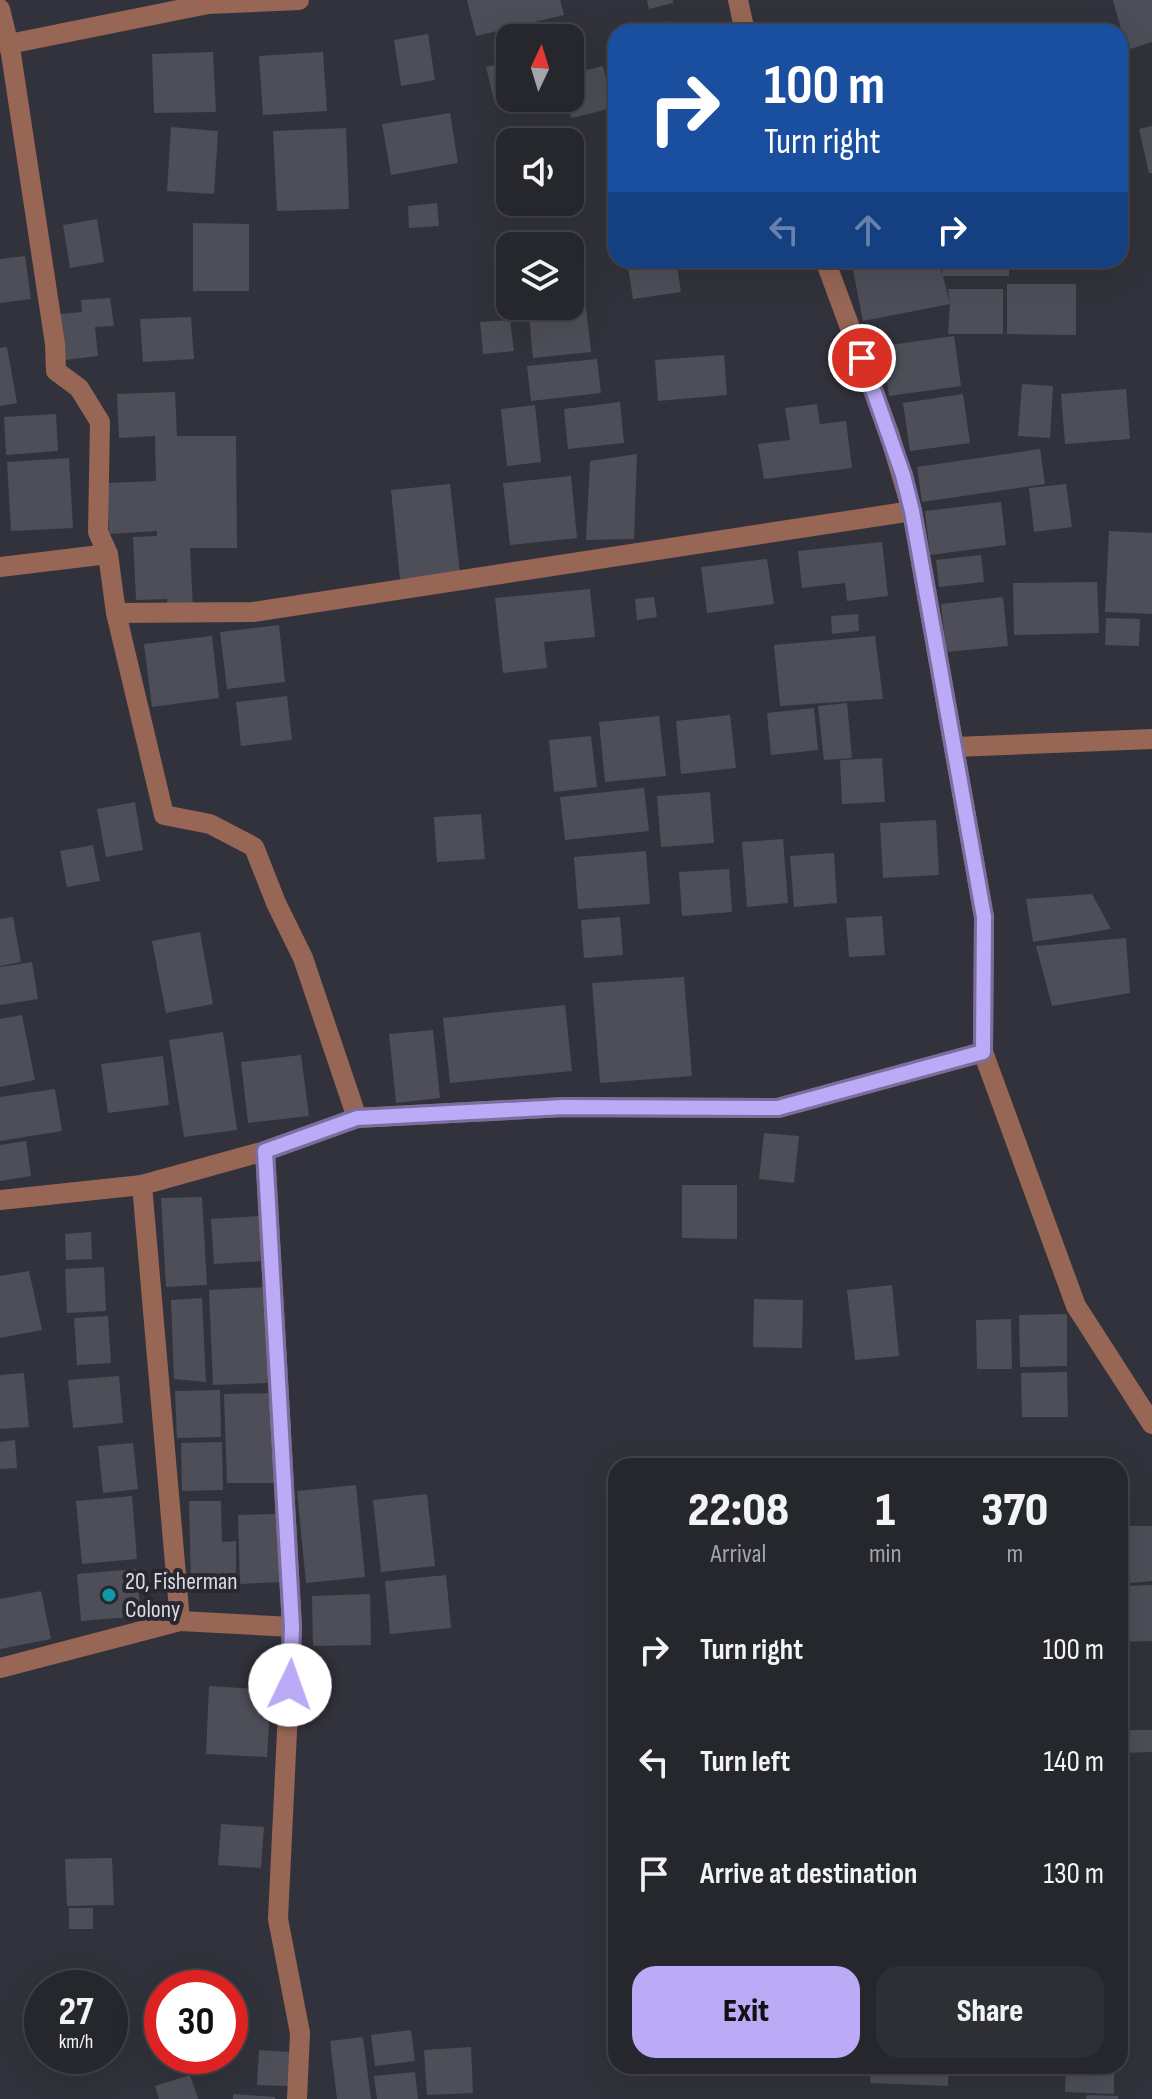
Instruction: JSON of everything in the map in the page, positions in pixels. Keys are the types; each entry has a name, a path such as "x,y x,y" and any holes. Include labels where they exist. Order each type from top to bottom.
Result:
{"street":[{"path":"9,44 208,4 299,0"},
{"path":"738,0 743,24"},
{"path":"0,9 9,44 7,74 55,344 56,371 79,388 100,422 98,532 108,554 116,613 164,815 210,824 254,847 276,903 303,958 357,1118"},
{"path":"828,268 890,436 912,511 984,917 983,1052 1076,1306 1152,1424"},
{"path":"116,613 253,612 912,511"},
{"path":"0,567 108,554"},
{"path":"954,747 1152,739"},
{"path":"0,1200 142,1185 265,1151 357,1118 564,1107 778,1108 983,1052"},
{"path":"265,1151 292,1627 278,1919 300,2033 297,2099"},
{"path":"142,1185 180,1621"},
{"path":"0,1668 180,1621 292,1627"}],"building":[{"path":"467,0 560,0 564,15 526,24 496,24 496,31 476,36"},
{"path":"647,0 673,0 673,3 649,9"},
{"path":"1113,0 1152,0 1152,42 1128,50 1128,24 1120,24"},
{"path":"428,34 435,80 401,86 394,40"},
{"path":"213,52 216,112 154,113 152,54"},
{"path":"323,52 327,111 263,115 259,56"},
{"path":"496,64 496,105 495,105 486,67"},
{"path":"603,66 608,87 608,109 571,118 570,112 584,112 584,71"},
{"path":"450,113 458,163 391,175 382,124"},
{"path":"1152,126 1152,173 1149,173 1139,129"},
{"path":"171,127 218,131 214,194 167,191"},
{"path":"346,128 349,209 277,211 273,131"},
{"path":"437,203 439,226 409,228 408,206"},
{"path":"97,219 104,262 70,268 63,225"},
{"path":"193,223 249,224 249,291 193,291"},
{"path":"25,256 31,299 0,303 0,259"},
{"path":"628,268 677,268 681,292 633,299"},
{"path":"853,268 940,268 942,275 942,268 1009,268 1009,276 943,276 950,304 863,321"},
{"path":"1007,284 1076,284 1076,335 1007,334"},
{"path":"948,289 1003,289 1003,334 948,334"},
{"path":"584,290 591,352 533,358 529,320 584,320"},
{"path":"110,298 114,326 95,327 98,356 65,360 60,314 82,312 81,300"},
{"path":"191,317 194,359 143,362 140,319"},
{"path":"510,320 514,351 483,354 480,322"},
{"path":"954,336 961,386 889,396 882,346"},
{"path":"7,347 17,403 0,406 0,348"},
{"path":"724,355 727,395 658,401 655,360"},
{"path":"597,359 601,393 531,401 527,366"},
{"path":"1022,384 1053,386 1050,438 1018,436"},
{"path":"1126,389 1130,439 1065,444 1061,394"},
{"path":"175,392 177,436 236,436 237,548 190,548 193,608 168,610 167,599 136,600 133,537 157,536 157,531 109,534 107,483 156,481 155,436 119,438 117,394"},
{"path":"963,394 970,443 910,451 903,403"},
{"path":"620,402 624,443 568,449 564,409"},
{"path":"817,404 820,424 846,421 852,468 764,479 758,444 790,440 785,408"},
{"path":"535,405 541,462 507,466 501,409"},
{"path":"56,414 58,451 6,455 4,417"},
{"path":"1040,449 1045,484 922,502 917,467"},
{"path":"637,454 634,539 586,540 590,461"},
{"path":"69,458 73,528 11,531 7,462"},
{"path":"571,476 577,538 510,545 503,483"},
{"path":"450,484 460,573 400,579 391,490"},
{"path":"1066,484 1072,527 1034,532 1029,488"},
{"path":"1001,502 1006,545 930,555 925,511"},
{"path":"1109,531 1152,533 1152,614 1105,612"},
{"path":"882,542 888,596 847,601 845,583 802,588 798,551"},
{"path":"981,555 984,582 939,587 936,560"},
{"path":"767,559 774,604 707,613 701,567"},
{"path":"1097,582 1099,633 1014,635 1013,583"},
{"path":"590,589 595,637 544,642 547,668 503,673 495,598"},
{"path":"654,597 657,617 637,620 635,599"},
{"path":"1003,597 1008,646 946,652 941,604"},
{"path":"858,614 859,631 832,634 831,616"},
{"path":"1106,618 1140,619 1139,646 1105,645"},
{"path":"279,625 285,682 227,689 220,632"},
{"path":"212,636 219,698 152,707 144,644"},
{"path":"875,636 883,699 780,706 774,645"},
{"path":"287,696 292,740 241,746 236,702"},
{"path":"847,703 852,758 824,760 818,706"},
{"path":"814,708 818,750 771,755 767,713"},
{"path":"730,715 736,768 681,774 676,721"},
{"path":"659,716 666,776 605,782 599,722"},
{"path":"591,736 597,787 554,792 549,740"},
{"path":"882,758 885,802 842,804 840,760"},
{"path":"644,788 649,831 565,840 560,797"},
{"path":"710,792 714,843 661,847 657,796"},
{"path":"135,802 143,850 106,857 97,809"},
{"path":"481,814 485,859 437,862 434,817"},
{"path":"936,820 939,875 883,878 880,823"},
{"path":"783,839 788,903 747,907 742,842"},
{"path":"93,845 100,881 67,887 60,851"},
{"path":"646,851 650,904 578,909 574,857"},
{"path":"834,853 837,903 794,907 790,856"},
{"path":"729,869 732,912 682,916 679,872"},
{"path":"1092,894 1111,929 1033,942 1026,899"},
{"path":"882,916 885,955 849,957 846,918"},
{"path":"13,917 21,962 0,966 0,919"},
{"path":"620,917 623,955 584,958 581,920"},
{"path":"200,932 213,1004 166,1013 152,941"},
{"path":"1126,938 1130,993 1052,1006 1036,946"},
{"path":"32,962 38,999 0,1005 0,967"},
{"path":"684,977 692,1076 600,1083 592,983"},
{"path":"565,1005 572,1071 450,1083 443,1018"},
{"path":"22,1015 35,1080 0,1087 0,1019"},
{"path":"433,1030 440,1098 396,1103 389,1034"},
{"path":"223,1032 237,1130 184,1137 169,1040"},
{"path":"301,1055 309,1116 248,1123 241,1062"},
{"path":"163,1056 169,1105 108,1113 101,1064"},
{"path":"55,1089 62,1131 0,1141 0,1097"},
{"path":"764,1133 799,1136 794,1183 759,1179"},
{"path":"26,1141 31,1176 0,1181 0,1145"},
{"path":"682,1185 737,1185 737,1239 682,1238"},
{"path":"202,1197 207,1285 166,1287 161,1198"},
{"path":"260,1216 262,1261 214,1264 211,1219"},
{"path":"91,1232 92,1259 66,1260 65,1234"},
{"path":"104,1267 106,1311 67,1313 65,1269"},
{"path":"29,1271 42,1330 0,1338 0,1276"},
{"path":"892,1285 899,1356 855,1360 847,1290"},
{"path":"266,1287 270,1383 213,1385 209,1290"},
{"path":"202,1298 206,1382 174,1379 171,1300"},
{"path":"754,1299 803,1300 802,1348 753,1347"},
{"path":"1067,1314 1067,1366 1020,1367 1019,1315"},
{"path":"108,1316 111,1363 77,1365 74,1318"},
{"path":"1011,1319 1012,1369 977,1369 976,1320"},
{"path":"1067,1372 1068,1417 1022,1417 1021,1373"},
{"path":"24,1373 29,1427 0,1429 0,1375"},
{"path":"119,1376 123,1423 73,1428 68,1380"},
{"path":"220,1390 221,1437 177,1438 175,1391"},
{"path":"272,1393 274,1483 227,1483 224,1394"},
{"path":"15,1440 17,1468 0,1469 0,1442"},
{"path":"222,1442 223,1490 182,1491 181,1443"},
{"path":"133,1443 138,1489 103,1493 98,1446"},
{"path":"356,1485 365,1577 306,1583 297,1491"},
{"path":"427,1494 435,1566 381,1572 373,1500"},
{"path":"132,1496 137,1559 82,1564 76,1501"},
{"path":"189,1501 221,1501 222,1542 236,1541 236,1582 191,1583"},
{"path":"280,1514 283,1582 240,1584 238,1515"},
{"path":"1128,1526 1152,1526 1152,1581 1128,1583"},
{"name":"20, Fisherman Colony","path":"136,1569 141,1616 81,1621 77,1574"},
{"path":"446,1575 451,1628 390,1634 385,1581"},
{"path":"1152,1585 1152,1641 1128,1642 1128,1586"},
{"path":"41,1591 51,1639 0,1649 0,1599"},
{"path":"370,1594 371,1645 313,1646 312,1596"},
{"path":"209,1686 271,1690 267,1757 206,1754"},
{"path":"1128,1730 1152,1730 1152,1752 1128,1753"},
{"path":"221,1824 264,1827 261,1868 218,1865"},
{"path":"112,1858 114,1905 67,1906 65,1859"},
{"path":"69,1908 93,1908 93,1929 69,1929"},
{"path":"411,2030 415,2061 375,2066 371,2035"},
{"path":"363,2037 371,2099 337,2099 330,2041"},
{"path":"471,2047 473,2093 427,2095 424,2050"},
{"path":"259,2050 290,2052 288,2086 257,2085"},
{"path":"415,2072 418,2099 377,2099 374,2076"},
{"path":"871,2074 949,2074 948,2086 870,2083"},
{"path":"1066,2074 1114,2074 1114,2094 1065,2092"},
{"path":"190,2075 198,2099 159,2099 155,2086"},
{"path":"233,2094 275,2097 275,2099 233,2099"},
{"path":"1087,2095 1118,2096 1118,2099 1086,2099"}],"place":[{"name":"20, Fisherman Colony","path":"109,1595"}],"route":[{"path":"290,1685 292,1627 265,1151 357,1118 564,1107 778,1108 983,1052 984,917 912,511 903,475 862,358"}]}
